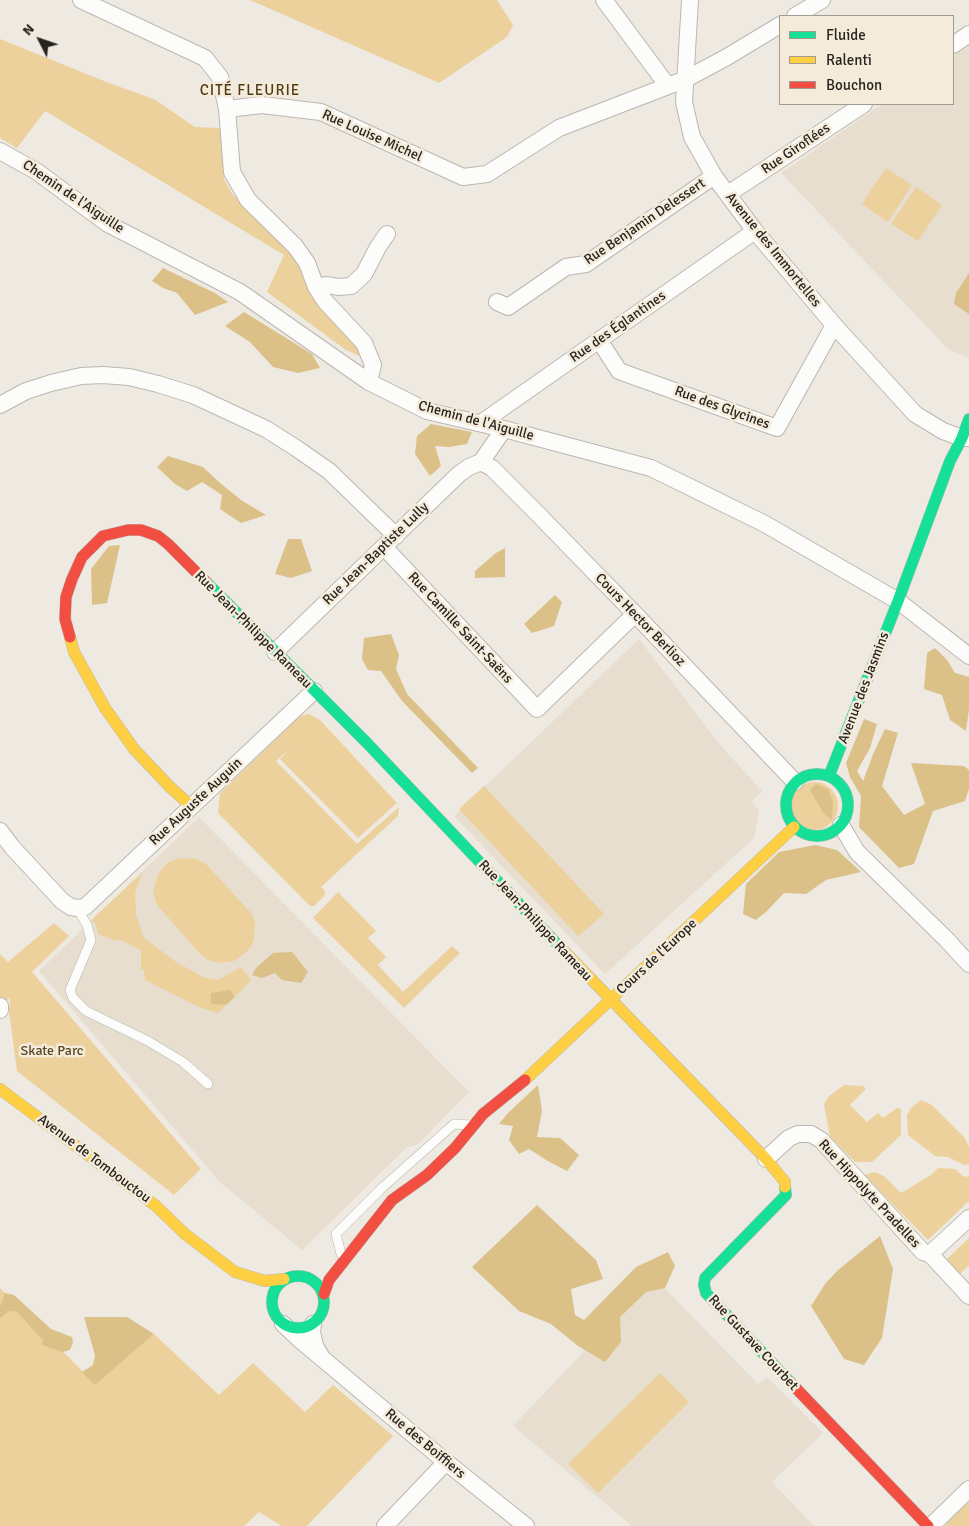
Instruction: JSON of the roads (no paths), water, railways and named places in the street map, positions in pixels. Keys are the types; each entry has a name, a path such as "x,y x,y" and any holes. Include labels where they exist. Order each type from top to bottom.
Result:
{"street":[{"path":"80,0 205,58 220,78 227,109 232,172 248,200 295,246 307,263 316,287 325,301 364,343 373,365 369,382"},
{"path":"604,0 667,85"},
{"name":"Avenue des Immortelles","path":"690,0 684,102 692,137 714,176 755,231 834,325 915,414 943,431 965,438"},
{"path":"797,15 822,0"},
{"name":"Rue Louise Michel","path":"227,109 262,105 321,112 462,177 487,174 559,128 686,78 727,57 779,26"},
{"path":"954,44 969,34"},
{"name":"Rue Giroflées","path":"728,194 862,105"},
{"name":"Chemin de l'Aiguille","path":"0,151 36,171 108,224 240,292 369,382 427,411 481,423 651,468 764,524 898,601 969,656"},
{"name":"Rue Benjamin Delessert","path":"497,302 508,306 566,267 586,264 714,176"},
{"name":"Rue des Églantines","path":"481,423 755,231"},
{"path":"316,287 328,285 338,287 351,286 364,274 387,234"},
{"name":"Rue des Glycines","path":"599,340 619,371 777,428 834,325"},
{"name":"Rue Camille Saint-Saëns","path":"0,405 26,391 51,383 81,376 103,374 129,377 193,395 266,429 328,471 537,708 635,614"},
{"name":"Avenue des Jasmins","path":"829,776 950,462 965,438 969,419"},
{"path":"481,462 504,429"},
{"name":"Rue Jean-Baptiste Lully","path":"275,652 459,474 468,467 481,462"},
{"name":"Cours Hector Berlioz","path":"481,462 501,476 795,782"},
{"name":"Rue Jean-Philippe Rameau","path":"191,806 134,749 105,708 74,652 65,619 66,597 82,557 103,536 128,530 141,530 158,536 168,544 366,743 611,1001"},
{"name":"Rue Auguste Auguin","path":"77,908 85,907 89,904 314,692"},
{"path":"821,774 829,776 840,783 847,797 846,817 841,825 828,834 810,836 802,833 794,827 787,815 785,804 790,788 803,776 821,774"},
{"path":"841,825 857,852 969,964"},
{"name":"Cours de l'Europe","path":"324,1294 329,1280 392,1200 427,1174 455,1148 483,1114 518,1087 794,827"},
{"path":"0,831 12,847 62,901 71,908 77,908"},
{"name":"Rue Gustave Courbet","path":"611,1001 766,1160 784,1182 786,1195 705,1278 706,1293 834,1429 930,1526"},
{"name":"Cours de l'Europe","path":"455,1148 490,1124 518,1087"},
{"name":"Avenue de Tombouctou","path":"0,1089 156,1206 185,1234 235,1272 265,1281 284,1280"},
{"name":"Rue Hippolyte Pradelles","path":"766,1160 789,1138 798,1134 811,1134 821,1140 923,1252 930,1254 969,1218"},
{"path":"360,1239 403,1207 427,1174"},
{"name":"Avenue de Tombouctou","path":"185,1234 211,1266 232,1284"},
{"name":"Cours de l'Europe","path":"308,1277 323,1268 360,1239"},
{"path":"930,1254 969,1296"},
{"path":"294,1276 308,1277 318,1284 324,1294 325,1304 322,1314 313,1324 299,1328 283,1324 275,1315 268,1300 284,1280 294,1276"},
{"name":"Rue des Boiffiers","path":"283,1324 446,1462 526,1526"},
{"name":"Rue des Boiffiers","path":"313,1324 312,1332 315,1346 324,1360"},
{"path":"385,1526 446,1462"},
{"path":"930,1526 969,1489"}],"lane":[{"path":"77,908 87,925 90,940 70,990 73,998 86,1011 148,1041 184,1062 208,1084"},
{"path":"341,1254 336,1234 383,1188 454,1124 474,1125"}],"district":[{"name":"CITÉ FLEURIE","path":"250,91"}],"park label":[{"name":"Skate Parc","path":"52,1051"}]}
